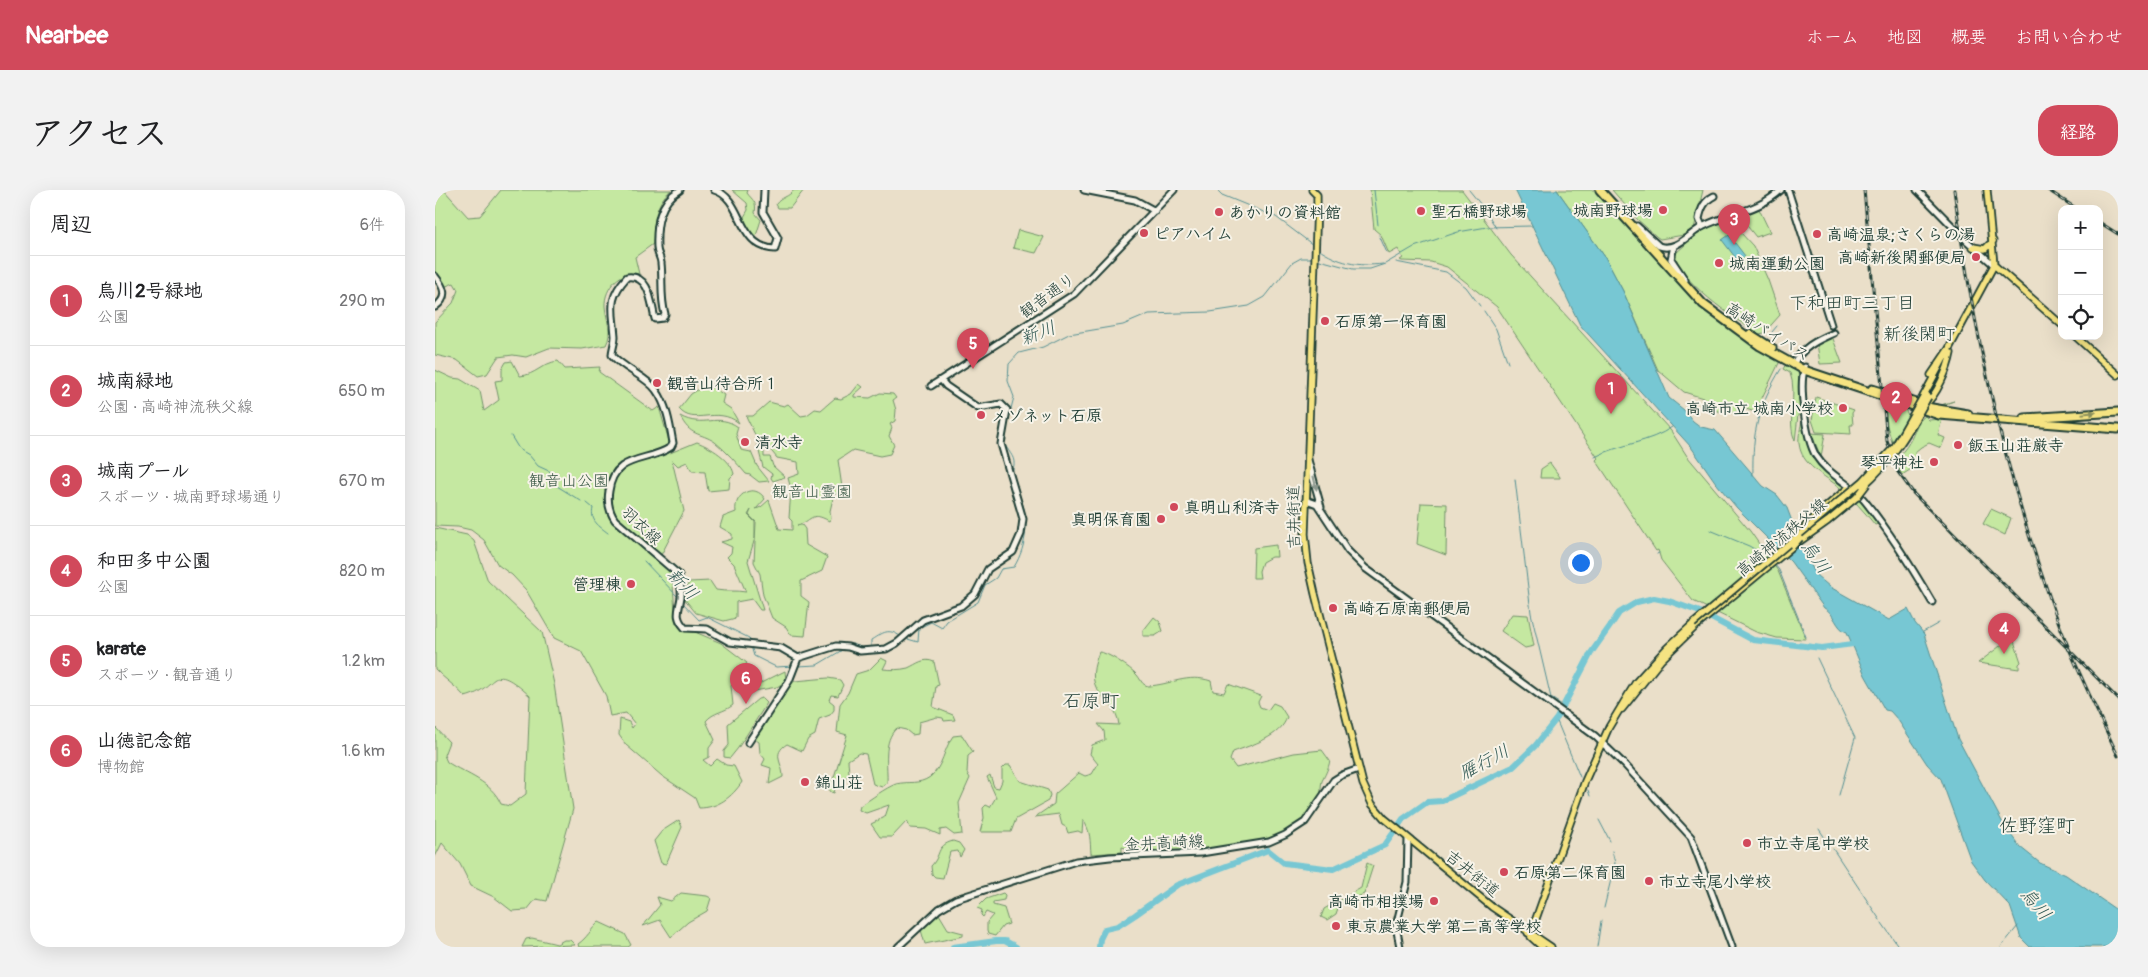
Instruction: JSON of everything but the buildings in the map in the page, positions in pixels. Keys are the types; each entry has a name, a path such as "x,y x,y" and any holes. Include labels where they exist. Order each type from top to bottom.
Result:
{"highway":[{"name":"高崎バイパス","path":"1600,190 1703,304 1740,333 1805,369 1957,418 2118,425"},
{"name":"高崎バイパス","path":"1605,190 1707,302 1732,322 1794,363"},
{"path":"2027,420 2118,412"},
{"name":"高崎バイパス","path":"2027,420 2118,429"},
{"path":"2027,420 2050,428 2118,434"}],"main road":[{"path":"1987,190 1994,265 2058,321"},
{"name":"吉井街道","path":"1315,192 1305,534 1308,563 1359,770 1372,804 1408,839 1528,933 1551,947"},
{"path":"1973,247 1985,249 1993,240"},
{"name":"高崎神流秩父線","path":"1528,933 1533,927 1585,781 1601,742 1636,682 1667,648 1793,546 1881,469 1904,440 1994,265"},
{"path":"2079,340 2118,375"},
{"path":"1921,406 1929,402 1947,368 1952,346"},
{"path":"1793,546 1857,497 1892,455 1921,406 1935,367 1952,346"},
{"name":"高崎神流秩父線","path":"1694,626 1848,494 1876,467 1900,437 1926,396"},
{"path":"1799,535 1814,517 1876,469 1907,430"},
{"name":"吉井街道","path":"1528,933 1542,947"}],"street":[{"name":"羽衣線","path":"681,190 672,195 663,206 658,217 657,250 661,263 661,294 665,314 663,318 655,319 649,292 640,278 633,276 627,277 623,281 614,295 611,304 615,338 612,355 631,372 656,389 666,410 673,443 671,447 660,453 637,458 617,471 609,488 608,506 615,520 622,528 679,575 681,597 676,612 677,618 685,628 702,628 730,642 781,648 798,658"},
{"path":"714,190 725,196 730,202 750,237 758,245 775,249 779,243 763,212 764,190"},
{"path":"1084,190 1135,200 1155,211"},
{"name":"観音通り","path":"931,386 1074,294 1173,190"},
{"path":"1637,226 1659,246 1674,246 1702,226 1752,209 1781,190"},
{"path":"1788,190 1831,325"},
{"path":"1917,190 1973,247 1994,265"},
{"path":"1702,226 1699,219 1700,214 1706,200 1714,196"},
{"path":"1674,246 1671,259 1685,280"},
{"path":"435,276 444,288 444,294 435,307"},
{"path":"1794,363 1815,342 1834,333"},
{"path":"1805,369 1806,425 1816,456 1826,468 1864,501 1908,561 1932,602"},
{"path":"748,743 789,681 798,658 836,646 861,651 877,651 897,643 923,620 961,606 975,594 988,569 1013,552 1017,546 1023,519 1001,444 1007,410 1001,404 978,408 946,386 941,380"},
{"path":"1307,457 1311,466 1321,510"},
{"path":"1306,500 1317,504 1348,551 1365,568 1601,742 1625,765 1691,837 1732,947"},
{"name":"金井高崎線","path":"898,947 946,904 979,890 1076,861 1110,857 1201,853 1269,842 1285,835 1305,822 1334,780 1359,770"},
{"path":"1400,947 1396,926 1407,882 1408,839"}],"green space":[{"path":"435,190 444,190 468,217 480,216 501,190 671,190 661,201 656,214 653,244 635,257 639,274 632,273 620,277 607,293 605,306 609,335 606,345 582,349 549,348 526,357 513,355 498,357 487,374 478,376 457,360 435,355 435,322 453,303 458,290 454,283 446,286 435,274"},
{"path":"732,190 748,190 747,193 754,202 755,213 761,220 755,239 747,228 744,217 748,210 747,203"},
{"path":"794,190 804,190 790,208 778,208 776,204"},
{"path":"1370,190 1462,190 1511,255 1671,431 1687,456 1750,531 1778,571 1806,639 1777,638 1756,632 1693,601 1661,560 1658,550 1656,551 1654,548 1596,460 1598,458 1497,307 1447,267 1431,262 1402,261 1400,260 1403,258 1398,249 1389,254 1381,235 1374,229"},
{"path":"1557,190 1597,190 1669,273 1712,315 1780,361 1755,412 1746,409 1733,413 1711,410 1703,398 1684,392 1658,370 1623,291 1605,257"},
{"name":"城南運動公園","path":"1612,190 1703,190 1694,229 1698,234 1709,227 1730,221 1753,246 1768,280 1780,315 1764,333 1759,334 1737,320 1695,286 1684,274 1678,263 1676,253 1696,235 1693,230 1684,235 1660,239 1638,220"},
{"path":"1759,209 1770,232 1756,237 1740,217"},
{"path":"1018,230 1044,237 1036,253 1013,248"},
{"path":"1832,336 1842,363 1820,364 1817,343"},
{"name":"観音山公園","path":"512,361 520,376 530,374 552,362 558,361 565,369 600,367 599,372 653,411 659,407 669,441 670,453 697,442 719,454 729,463 732,469 734,474 730,478 729,489 708,491 705,472 692,471 687,462 678,466 672,460 684,511 661,555 672,573 676,624 721,643 747,663 731,686 733,705 706,721 715,740 709,748 709,757 703,760 710,766 717,759 726,765 734,766 742,782 729,797 718,804 699,808 695,798 662,776 626,745 619,735 620,719 629,722 632,728 635,724 626,713 610,716 606,696 581,651 554,638 526,590 512,575 498,565 484,540 471,530 458,527 435,526 435,370 452,378 460,379 480,391 484,411 499,400 495,381 502,380 502,369 506,362"},
{"path":"1786,364 1798,371 1803,412 1798,415 1795,441 1792,425 1792,381 1790,373 1783,369"},
{"name":"観音山霊園","path":"859,384 863,387 854,397 870,398 880,393 893,394 896,398 893,400 896,410 895,421 890,424 892,428 889,436 894,445 890,454 880,456 853,450 838,460 843,494 834,494 830,511 831,518 829,521 814,517 797,525 802,525 805,529 806,545 827,557 822,571 801,581 801,596 809,602 805,636 791,635 786,627 772,618 763,595 760,574 754,562 756,522 749,515 751,510 748,515 755,522 755,538 748,561 763,610 760,610 752,599 736,602 736,618 724,621 696,613 683,597 689,582 710,581 716,590 746,592 734,564 727,557 731,553 732,547 721,542 732,539 732,534 720,527 723,517 736,512 736,506 741,495 751,491 761,494 765,499 756,509 769,500 779,529 792,530 792,521 789,518 791,489 788,478 799,474 798,462 777,458 764,442 759,443 746,416 753,416 769,402 784,406 788,404 801,416 807,415 815,409 821,410 835,398 841,399 851,394"},
{"path":"704,386 714,388 724,395 722,403 731,409 739,423 722,416 691,416 679,409 691,394"},
{"path":"1816,397 1854,410 1852,413 1853,425 1850,425 1851,434 1816,432 1812,420"},
{"path":"1954,401 1908,417 1892,442 1887,426 1885,402 1905,409 1908,415"},
{"path":"680,416 696,421 724,421 738,427 736,434 741,450 751,452 757,466 769,481 759,482 746,474 715,442 688,428"},
{"path":"1925,416 1929,420 1942,419 1938,435 1945,438 1941,448 1929,443 1915,452 1916,466 1902,475 1895,461 1907,447 1918,424"},
{"path":"1802,420 1814,457 1864,505 1878,524 1875,525 1849,496 1804,458 1799,440"},
{"path":"1811,433 1825,434 1821,457"},
{"path":"757,444 764,448 764,457 770,457 773,466 785,477 773,481 771,478 772,474 763,467"},
{"path":"1550,463 1560,478 1540,478 1541,469"},
{"path":"1421,503 1447,504 1446,555 1417,544"},
{"path":"1991,509 2011,518 2005,535 1983,524"},
{"path":"435,528 467,535 474,541 488,581 542,632 554,684 573,809 547,901 536,899 527,910 512,911 494,897 471,886 460,864 442,843 435,857 435,727 449,742 444,755 447,762 478,779 497,796 501,804 510,806 526,794 530,696 517,685 500,677 476,693 465,697 435,669"},
{"path":"1276,545 1277,557 1271,557 1262,562 1259,571 1260,578 1253,578 1254,548"},
{"path":"1512,614 1528,615 1534,646 1525,648 1501,631"},
{"path":"1154,617 1160,622 1163,631 1155,636 1143,636 1143,631"},
{"path":"2014,641 2021,662 2019,669 1978,663 2004,643"},
{"path":"1099,652 1124,665 1148,686 1187,679 1203,679 1211,681 1213,691 1224,693 1228,684 1261,696 1258,702 1260,707 1268,710 1273,703 1280,706 1287,717 1279,730 1256,743 1233,752 1230,760 1236,768 1294,753 1322,750 1330,761 1322,781 1321,793 1311,811 1287,830 1262,842 1171,852 1152,852 1122,847 1122,852 1091,854 1089,832 1083,820 1082,833 1078,831 1068,833 1066,827 1062,825 1059,814 1035,817 1054,804 1055,794 1079,773 1085,776 1092,774 1098,764 1090,754 1092,745 1105,740 1104,731 1098,724 1119,725 1112,706 1096,687 1094,667"},
{"path":"881,658 887,661 883,669 908,668 927,660 934,662 939,685 936,686 933,707 953,715 955,720 944,721 943,718 937,717 919,722 918,734 912,735 906,730 897,728 889,739 887,783 882,787 873,784 866,754 859,753 848,760 849,774 835,787 834,793 831,792 827,786 834,777 847,735 837,732 840,704 848,693 856,674 869,670"},
{"path":"785,671 786,681 777,687 754,691 753,687"},
{"path":"828,678 840,680 843,685 838,696 831,695 829,700 834,704 834,710 830,715 819,719 815,735 808,739 802,751 787,744 782,748 779,759 783,777 769,784 771,768 762,765 765,759 760,753 759,742 753,738 790,684 795,681"},
{"path":"762,698 767,703 738,748 730,758 724,757 724,751 729,745 728,724 758,699"},
{"path":"962,735 973,752 968,756 967,773 970,778 959,803 962,834 954,835 946,829 940,830 940,835 926,829 910,828 907,821 892,837 880,837 871,824 885,817 889,805 866,813 859,810 860,806 896,784 918,782 930,777 941,763 953,736"},
{"path":"1006,765 1010,765 1020,781 1048,790 1050,795 1048,801 1016,819 1011,832 980,832 984,818 983,808 986,805 990,807 996,797 987,777 990,775 994,787 999,788 1002,781 1002,769"},
{"path":"679,820 682,827 666,864 661,863 654,841 662,831"},
{"path":"953,841 959,843 964,850 960,857 958,851 950,852 943,878 935,877 932,874 931,866 941,848"},
{"path":"1367,863 1373,866 1364,894 1339,905 1336,914 1327,920 1321,917 1324,909 1361,888"},
{"path":"681,893 711,898 707,911 688,922 671,937 660,920 643,926 660,905 657,897 671,901"},
{"path":"1003,893 1005,895 1004,900 993,902 993,905 1004,908 1009,924 1003,926 995,936 988,934 987,931 987,922 993,915 986,912 983,917 981,915 982,910 977,908 986,899"},
{"path":"939,914 948,929 963,933 963,936 925,944 921,930"},
{"path":"599,922 625,934 631,945 628,947 579,947 578,944"},
{"path":"532,938 557,944 564,940 570,940 575,945 522,947 526,939"}],"water":[{"name":"烏川","path":"1515,190 1557,190 1605,257 1623,291 1669,398 1701,427 1715,430 1763,486 1777,495 1787,508 1802,548 1816,575 1830,587 1889,620 1908,609 1915,623 1924,634 1958,739 2005,827 2020,847 2040,863 2066,875 2118,911 2118,947 2030,947 2021,938 2010,906 1985,880 1971,861 1941,779 1927,764 1898,720 1890,711 1885,710 1865,675 1847,632 1840,628 1831,613 1824,608 1791,562 1737,508 1716,483 1691,447 1580,325"},
{"path":"1729,235 1745,256 1738,261 1722,240"}],"waterway":[{"path":"1217,190 1222,195 1276,217 1313,245"},
{"path":"1374,190 1378,225"},
{"path":"1469,190 1486,211 1496,228"},
{"name":"新川","path":"1316,259 1353,269 1370,269 1385,264 1414,247 1458,232 1487,227 1532,226"},
{"path":"1379,235 1387,253"},
{"path":"1318,249 1333,258 1349,263 1365,265 1383,264"},
{"name":"新川","path":"1007,424 1014,397 1008,381 1009,364 1019,353 1043,347 1069,334 1123,325 1149,314 1210,312 1249,306 1265,297 1292,263 1301,258 1313,258"},
{"path":"1396,262 1446,272 1466,287 1480,306"},
{"path":"1484,311 1496,329 1508,363"},
{"path":"1772,332 1777,326"},
{"path":"1753,475 1755,432 1758,420 1767,395 1781,369"},
{"path":"1595,457 1654,437 1672,427"},
{"path":"511,436 519,449 529,455 538,466 551,472 557,486 581,501"},
{"name":"新川","path":"1004,443 1014,460 1012,472"},
{"path":"1515,479 1531,613 1551,698 1562,705"},
{"name":"新川","path":"904,638 918,642 919,628 931,622 942,628 947,621 978,602 985,585 996,578 1001,569 1014,567 1022,550 1026,530 1025,511 1018,494"},
{"path":"587,503 593,508 592,513 596,523 608,533"},
{"path":"1710,530 1749,546 1768,557"},
{"name":"新川","path":"644,561 678,597"},
{"path":"1774,564 1779,570 1806,637"},
{"name":"雁行川","path":"1099,947 1100,939 1105,929 1118,926 1177,885 1268,850 1284,863 1333,869 1385,845 1403,819 1427,802 1442,801 1513,767 1535,746 1557,718 1591,653 1619,613 1637,602 1654,598 1669,601 1700,612 1753,640 1822,648 1861,643"},
{"name":"新川","path":"682,602 699,620 707,617 749,638 750,642"},
{"path":"1923,632 1939,623"},
{"name":"新川","path":"850,645 864,648 871,646 871,640 886,632 892,632 900,636"},
{"name":"新川","path":"751,646 754,656 776,667 794,666"},
{"name":"新川","path":"798,666 817,665 844,649"},
{"path":"1817,658 1855,738 1839,795"},
{"path":"1556,719 1580,777"},
{"path":"1588,790 1590,796"},
{"path":"1599,820 1610,841"},
{"path":"1819,829 1829,844"},
{"path":"1833,849 1880,920"},
{"path":"1604,908 1615,863 1612,851"},
{"path":"1597,947 1601,921"},
{"path":"1882,923 1899,947"},
{"path":"2001,947 2018,926"},
{"name":"雁行川","path":"953,947 996,941 1005,941 1016,947"}],"railway":[{"path":"1864,190 1887,441 1898,472 1914,494 2118,699"},
{"path":"1954,190 1982,354 1994,408 2023,516 2058,621 2079,672 2118,756"},
{"path":"2048,190 2071,205"},
{"path":"2103,225 2118,234"},
{"path":"2112,947 2118,939"}],"place":[{"name":"城南野球場","path":"1663,210"},
{"name":"聖石橋野球場","path":"1421,211"},
{"name":"あかりの資料館","path":"1219,212"},
{"name":"ピアハイム","path":"1144,233"},
{"name":"高崎温泉;さくらの湯","path":"1817,234"},
{"name":"城南プール","path":"1734,245"},
{"name":"高崎新後閑郵便局","path":"1976,257"},
{"name":"城南運動公園","path":"1719,263"},
{"name":"石原第一保育園","path":"1325,321"},
{"name":"karate","path":"973,369"},
{"name":"観音山待合所１","path":"657,383"},
{"name":"高崎市立 城南小学校","path":"1843,408"},
{"name":"烏川2号緑地","path":"1611,414"},
{"name":"メゾネット石原","path":"981,415"},
{"name":"城南緑地","path":"1896,423"},
{"name":"清水寺","path":"745,442"},
{"name":"飯玉山荘厳寺","path":"1958,445"},
{"name":"琴平神社","path":"1934,462"},
{"name":"真明山利済寺","path":"1174,507"},
{"name":"真明保育園","path":"1161,519"},
{"name":"管理棟","path":"631,584"},
{"name":"高崎石原南郵便局","path":"1333,608"},
{"name":"和田多中公園","path":"2004,654"},
{"name":"山徳記念館","path":"746,704"},
{"name":"錦山荘","path":"805,782"},
{"name":"市立寺尾中学校","path":"1747,843"},
{"name":"石原第二保育園","path":"1504,872"},
{"name":"市立寺尾小学校","path":"1649,881"},
{"name":"高崎市相撲場","path":"1434,901"},
{"name":"東京農業大学 第二高等学校","path":"1336,926"}],"district":[{"name":"下和田町三丁目","path":"1852,303"},
{"name":"新後閑町","path":"1919,334"},
{"name":"石原町","path":"1091,700"},
{"name":"佐野窪町","path":"2037,825"}]}
